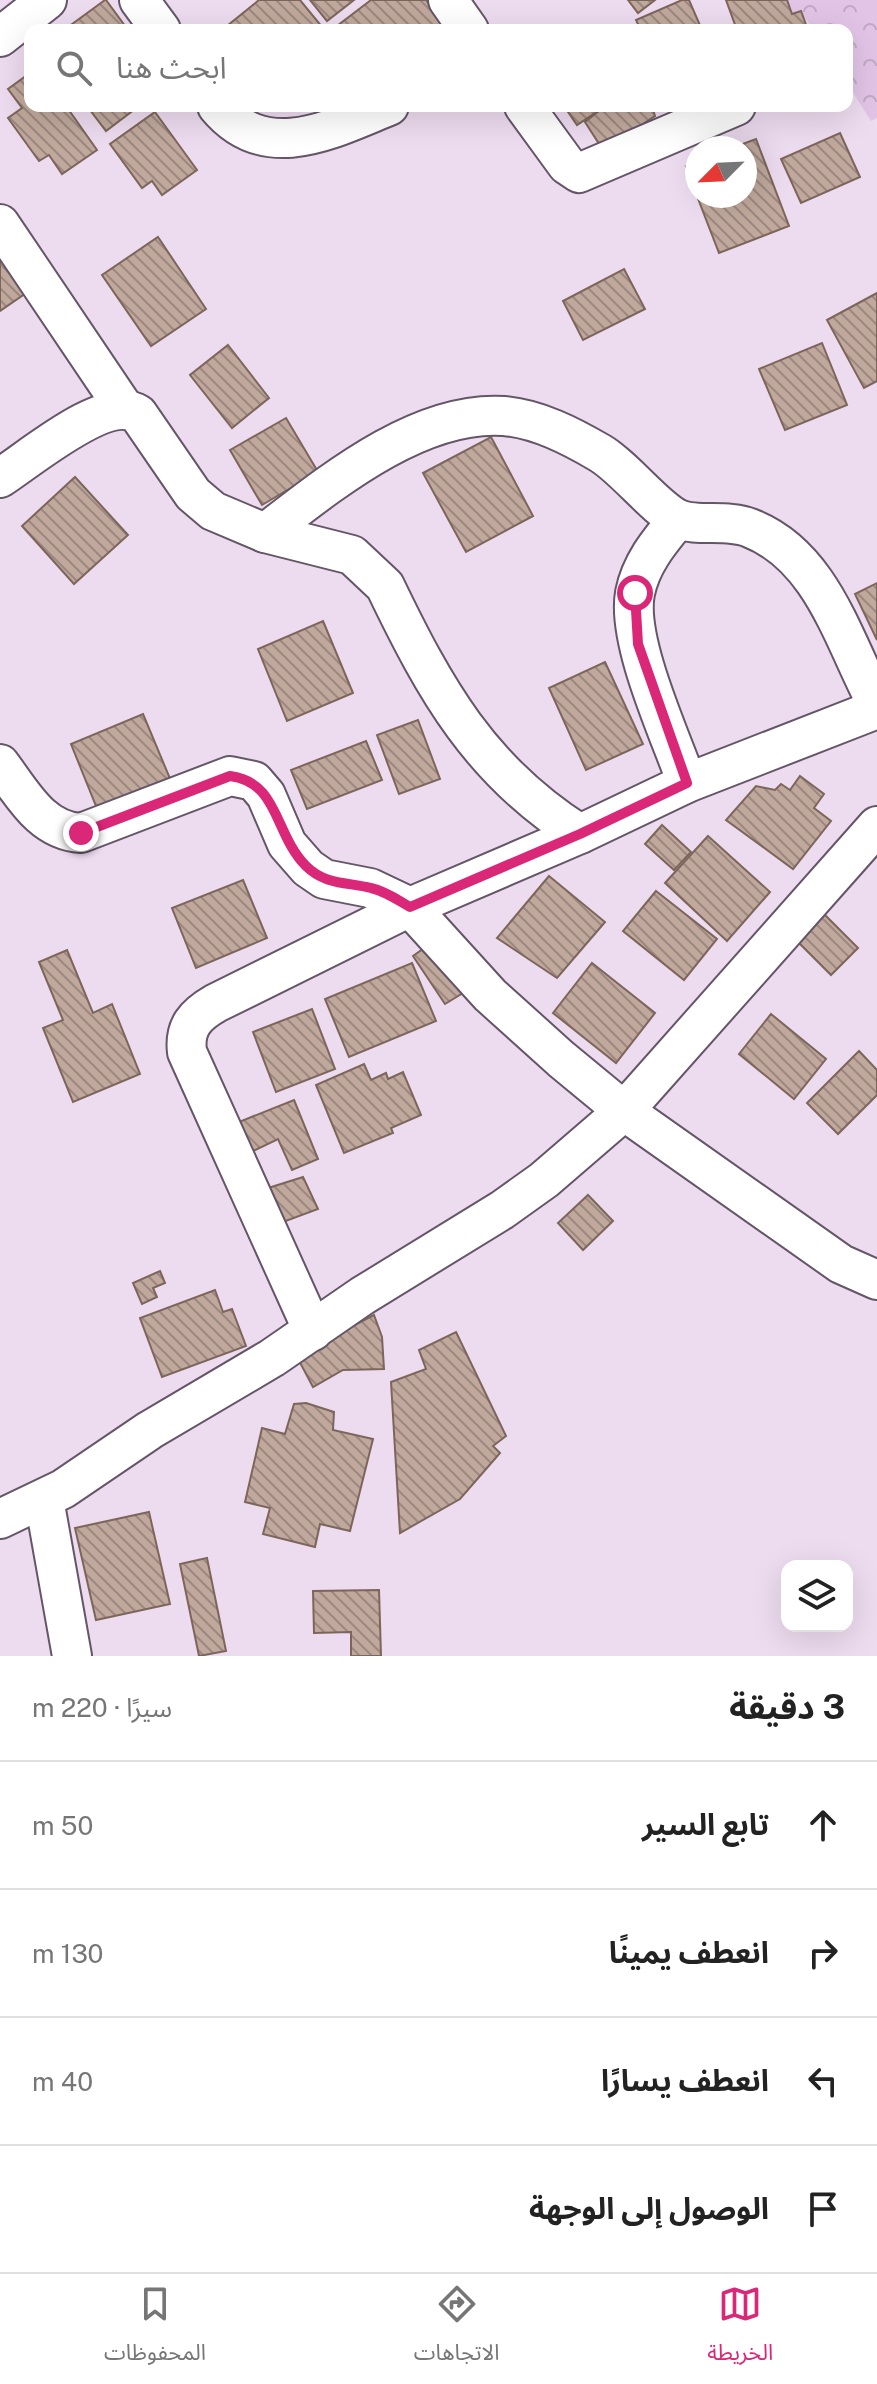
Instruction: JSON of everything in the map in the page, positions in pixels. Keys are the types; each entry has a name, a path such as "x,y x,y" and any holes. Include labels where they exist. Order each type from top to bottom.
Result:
{"street":[{"path":"0,37 47,0"},
{"path":"139,0 157,24"},
{"path":"448,0 465,24"},
{"path":"223,112 237,125 288,140 309,137 374,112"},
{"path":"528,112 567,165 579,173 722,112"},
{"path":"0,224 124,408 148,423 193,494 231,521 352,555 367,567 385,586 462,728 498,770 541,810 580,834"},
{"path":"0,478 92,418 124,408"},
{"path":"265,533 323,488 382,450 419,433 470,418 505,416 568,435 605,455 678,519 745,526 776,539 803,563 822,592 877,706 687,783 580,834 410,907 206,1008 196,1017 185,1038 187,1052 313,1331"},
{"path":"678,519 653,549 642,571 634,612 638,644 687,783"},
{"path":"0,764 41,817 64,832 81,833 230,776 254,781 266,795 287,844 308,868 324,879 370,888 410,907 490,995 624,1111 841,1264 877,1280"},
{"path":"0,1519 44,1499 313,1331 373,1288 502,1210 544,1180 624,1111 877,826"},
{"path":"44,1499 72,1656"}],"green space":[{"path":"787,0 877,0 877,118 871,121 853,92 853,24 809,24 801,11 792,14"}],"building":[{"path":"105,0 124,24 72,24"},
{"path":"259,0 300,0 320,24 229,24"},
{"path":"310,0 354,0 327,21"},
{"path":"371,0 426,0 444,24 340,24"},
{"path":"628,0 655,0 638,13"},
{"path":"682,0 689,0 699,24 638,24 636,20"},
{"path":"726,0 787,0 792,14 801,11 806,24 735,24"},
{"path":"24,77 24,112 70,112 97,150 62,174 49,155 39,161 8,118 22,108 8,89"},
{"path":"92,112 131,112 106,131"},
{"path":"155,112 197,170 162,195 152,181 142,188 110,144"},
{"path":"568,112 596,112 577,125"},
{"path":"598,112 654,112 655,116 603,150 585,122"},
{"path":"840,133 860,177 801,203 781,159"},
{"path":"757,142 789,226 719,253 702,208 757,208"},
{"path":"158,237 206,309 151,346 102,275"},
{"path":"0,241 32,289 0,311"},
{"path":"624,269 645,309 583,340 563,301"},
{"path":"877,293 877,381 864,388 827,320"},
{"path":"822,343 847,405 785,430 759,369"},
{"path":"228,345 269,398 232,428 190,375"},
{"path":"286,418 318,472 262,505 230,450"},
{"path":"491,437 533,516 466,552 423,473"},
{"path":"75,477 128,535 74,584 22,526"},
{"path":"877,583 877,640 855,594"},
{"path":"323,621 353,693 287,721 258,649"},
{"path":"605,662 643,744 586,770 549,688"},
{"path":"143,714 171,781 98,811 71,744"},
{"path":"418,720 440,779 399,794 377,735"},
{"path":"366,741 382,780 307,809 291,770"},
{"path":"800,776 824,794 814,808 831,821 793,869 726,820 756,786 775,790 781,784 790,790"},
{"path":"662,825 691,852 674,870 645,844"},
{"path":"708,836 770,892 727,941 665,883"},
{"path":"549,876 605,922 557,978 497,938"},
{"path":"243,880 267,938 196,968 172,908"},
{"path":"656,891 717,939 684,980 623,931"},
{"path":"823,913 858,948 831,975 796,940"},
{"path":"430,944 463,993 445,1004 413,956"},
{"path":"67,950 93,1013 112,1004 140,1074 73,1102 43,1028 63,1020 39,962"},
{"path":"412,963 436,1021 349,1057 325,999"},
{"path":"592,963 655,1013 616,1063 553,1013"},
{"path":"312,1009 335,1069 276,1092 253,1032"},
{"path":"771,1014 826,1059 794,1099 739,1054"},
{"path":"859,1051 877,1070 877,1095 838,1134 807,1103"},
{"path":"364,1064 371,1080 386,1073 388,1079 403,1072 421,1115 391,1128 393,1133 344,1153 316,1085"},
{"path":"294,1100 318,1159 292,1170 278,1139 253,1151 239,1122"},
{"path":"303,1177 318,1209 275,1225 262,1190"},
{"path":"588,1195 613,1221 583,1250 558,1223"},
{"path":"160,1271 165,1283 153,1288 157,1297 142,1304 133,1283"},
{"path":"215,1290 223,1312 232,1309 246,1346 162,1377 140,1318"},
{"path":"374,1315 382,1337 384,1369 343,1370 313,1387 296,1355"},
{"path":"456,1332 506,1436 493,1446 500,1453 460,1499 400,1533 391,1382 426,1369 419,1350"},
{"path":"306,1403 334,1412 333,1430 373,1439 350,1531 320,1524 315,1547 263,1534 270,1508 245,1502 262,1428 285,1434 294,1404"},
{"path":"149,1512 170,1604 96,1620 75,1528"},
{"path":"207,1558 226,1651 199,1656 180,1564"},
{"path":"379,1590 381,1656 351,1656 351,1632 314,1633 313,1591"}],"route":[{"path":"81,833 230,776 241,777 254,781 266,795 287,844 308,868 324,879 370,888 410,907 580,834 687,783 638,644 635,593"}]}
